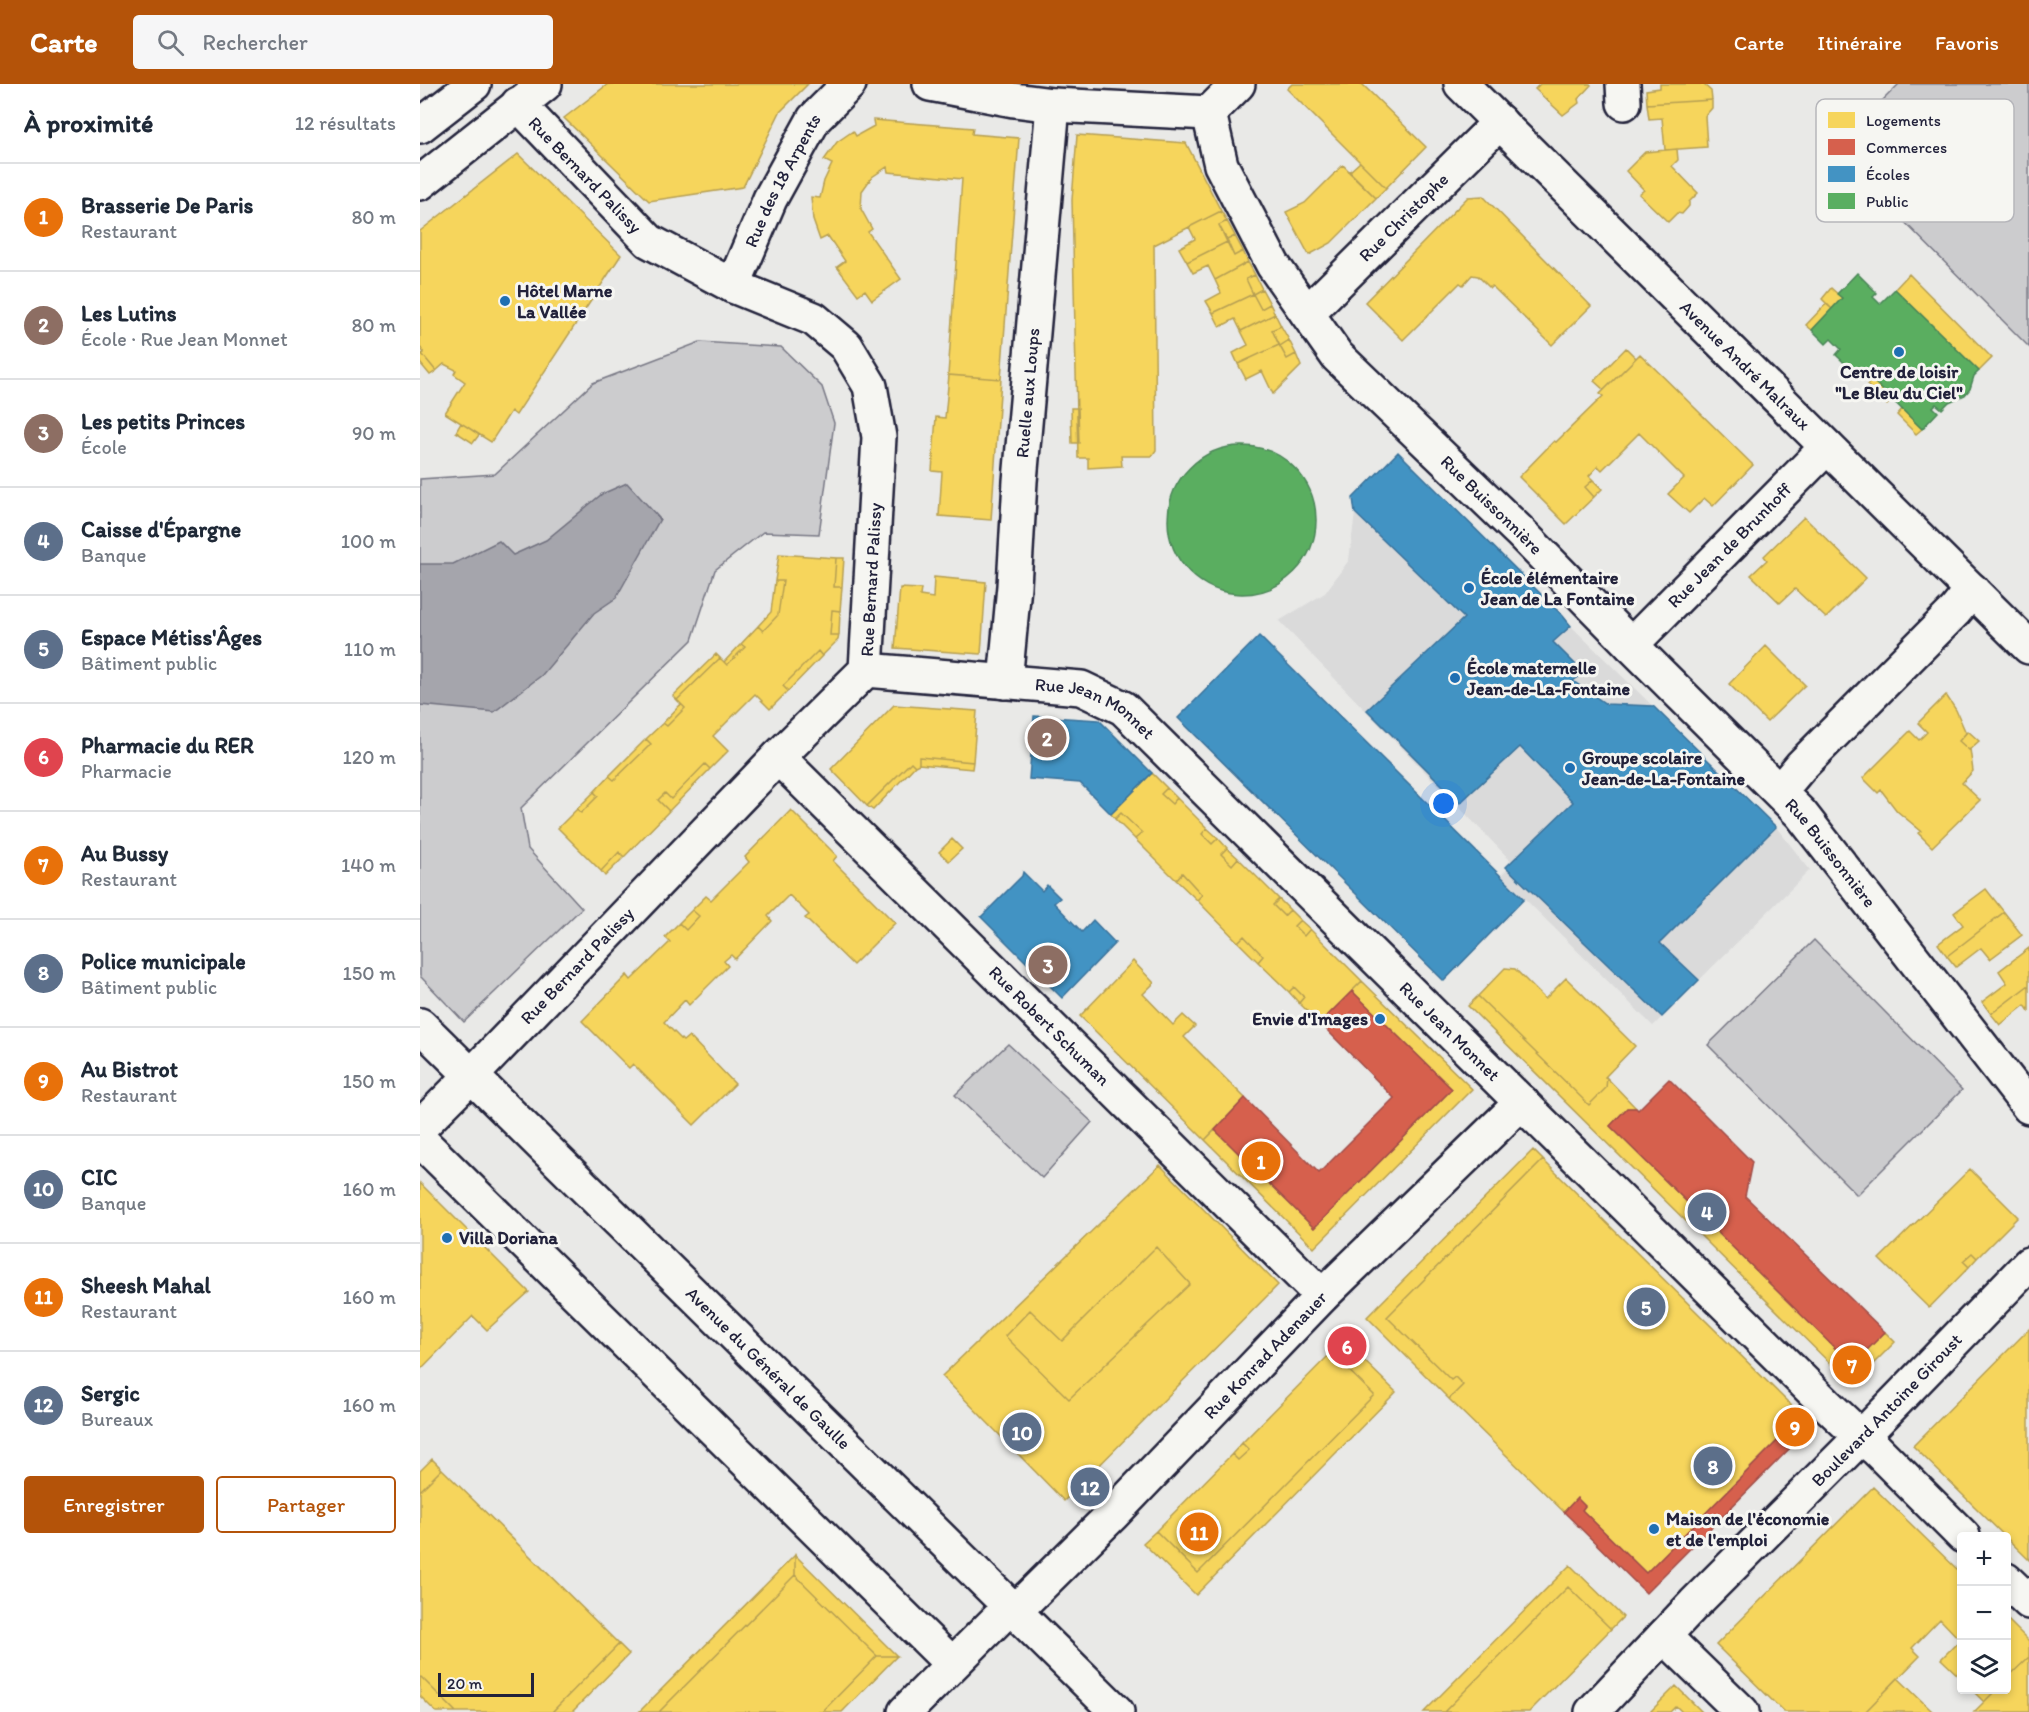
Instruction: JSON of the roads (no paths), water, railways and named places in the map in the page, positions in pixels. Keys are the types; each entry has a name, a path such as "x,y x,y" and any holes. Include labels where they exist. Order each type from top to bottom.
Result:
{"street":[{"path":"420,126 474,84"},
{"path":"420,183 544,84"},
{"name":"Rue des 18 Arpents","path":"733,286 770,199 814,119 849,84"},
{"path":"930,84 1053,105 1209,113 1238,84"},
{"name":"Avenue André Malraux","path":"1461,84 2029,647"},
{"name":"Rue Bernard Palissy","path":"420,1127 778,757 866,670 879,437 870,386 846,346 814,319 733,286 649,241 518,104"},
{"name":"Ruelle aux Loups","path":"1005,682 1053,105"},
{"name":"Rue Buissonnière","path":"1209,113 1221,165 1273,265 1337,356 1519,531 1780,791 1801,814 2029,1107"},
{"name":"Rue Christophe","path":"1307,313 1500,122"},
{"name":"Rue Jean de Brunhoff","path":"1631,645 1827,447"},
{"path":"1780,791 1955,611 1972,590"},
{"name":"Rue Jean Monnet","path":"866,670 1081,688 1123,708 1960,1532"},
{"name":"Rue Robert Schuman","path":"778,757 1322,1296"},
{"name":"Avenue du Général de Gaulle","path":"420,1025 1117,1712"},
{"name":"Rue Konrad Adenauer","path":"905,1712 952,1664 1112,1515 1322,1296 1522,1102"},
{"path":"420,1140 952,1664"},
{"name":"Boulevard Antoine Giroust","path":"1592,1712 1694,1604 2029,1264"},
{"path":"2011,1584 2029,1602"},
{"path":"1664,1636 1742,1712"}],"place":[{"name":"Hôtel Marne La Vallée","path":"505,301"},
{"name":"Centre de loisir \"Le Bleu du Ciel\"","path":"1899,352"},
{"name":"École élémentaire Jean de La Fontaine","path":"1469,588"},
{"name":"École maternelle Jean-de-La-Fontaine","path":"1455,678"},
{"name":"Les Lutins","path":"1047,738"},
{"name":"Groupe scolaire Jean-de-La-Fontaine","path":"1570,768"},
{"name":"Les petits Princes","path":"1048,965"},
{"name":"Envie d'Images","path":"1380,1019"},
{"name":"Brasserie De Paris","path":"1261,1161"},
{"name":"Caisse d'Épargne","path":"1707,1212"},
{"name":"Villa Doriana","path":"447,1238"},
{"name":"Espace Métiss'Âges","path":"1646,1307"},
{"name":"Pharmacie du RER","path":"1347,1346"},
{"name":"Au Bussy","path":"1852,1365"},
{"name":"Au Bistrot","path":"1795,1427"},
{"name":"CIC","path":"1022,1432"},
{"name":"Police municipale","path":"1713,1466"},
{"name":"Sergic","path":"1090,1487"},
{"name":"Maison de l'économie et de l'emploi","path":"1654,1529"},
{"name":"Sheesh Mahal","path":"1199,1532"}]}
